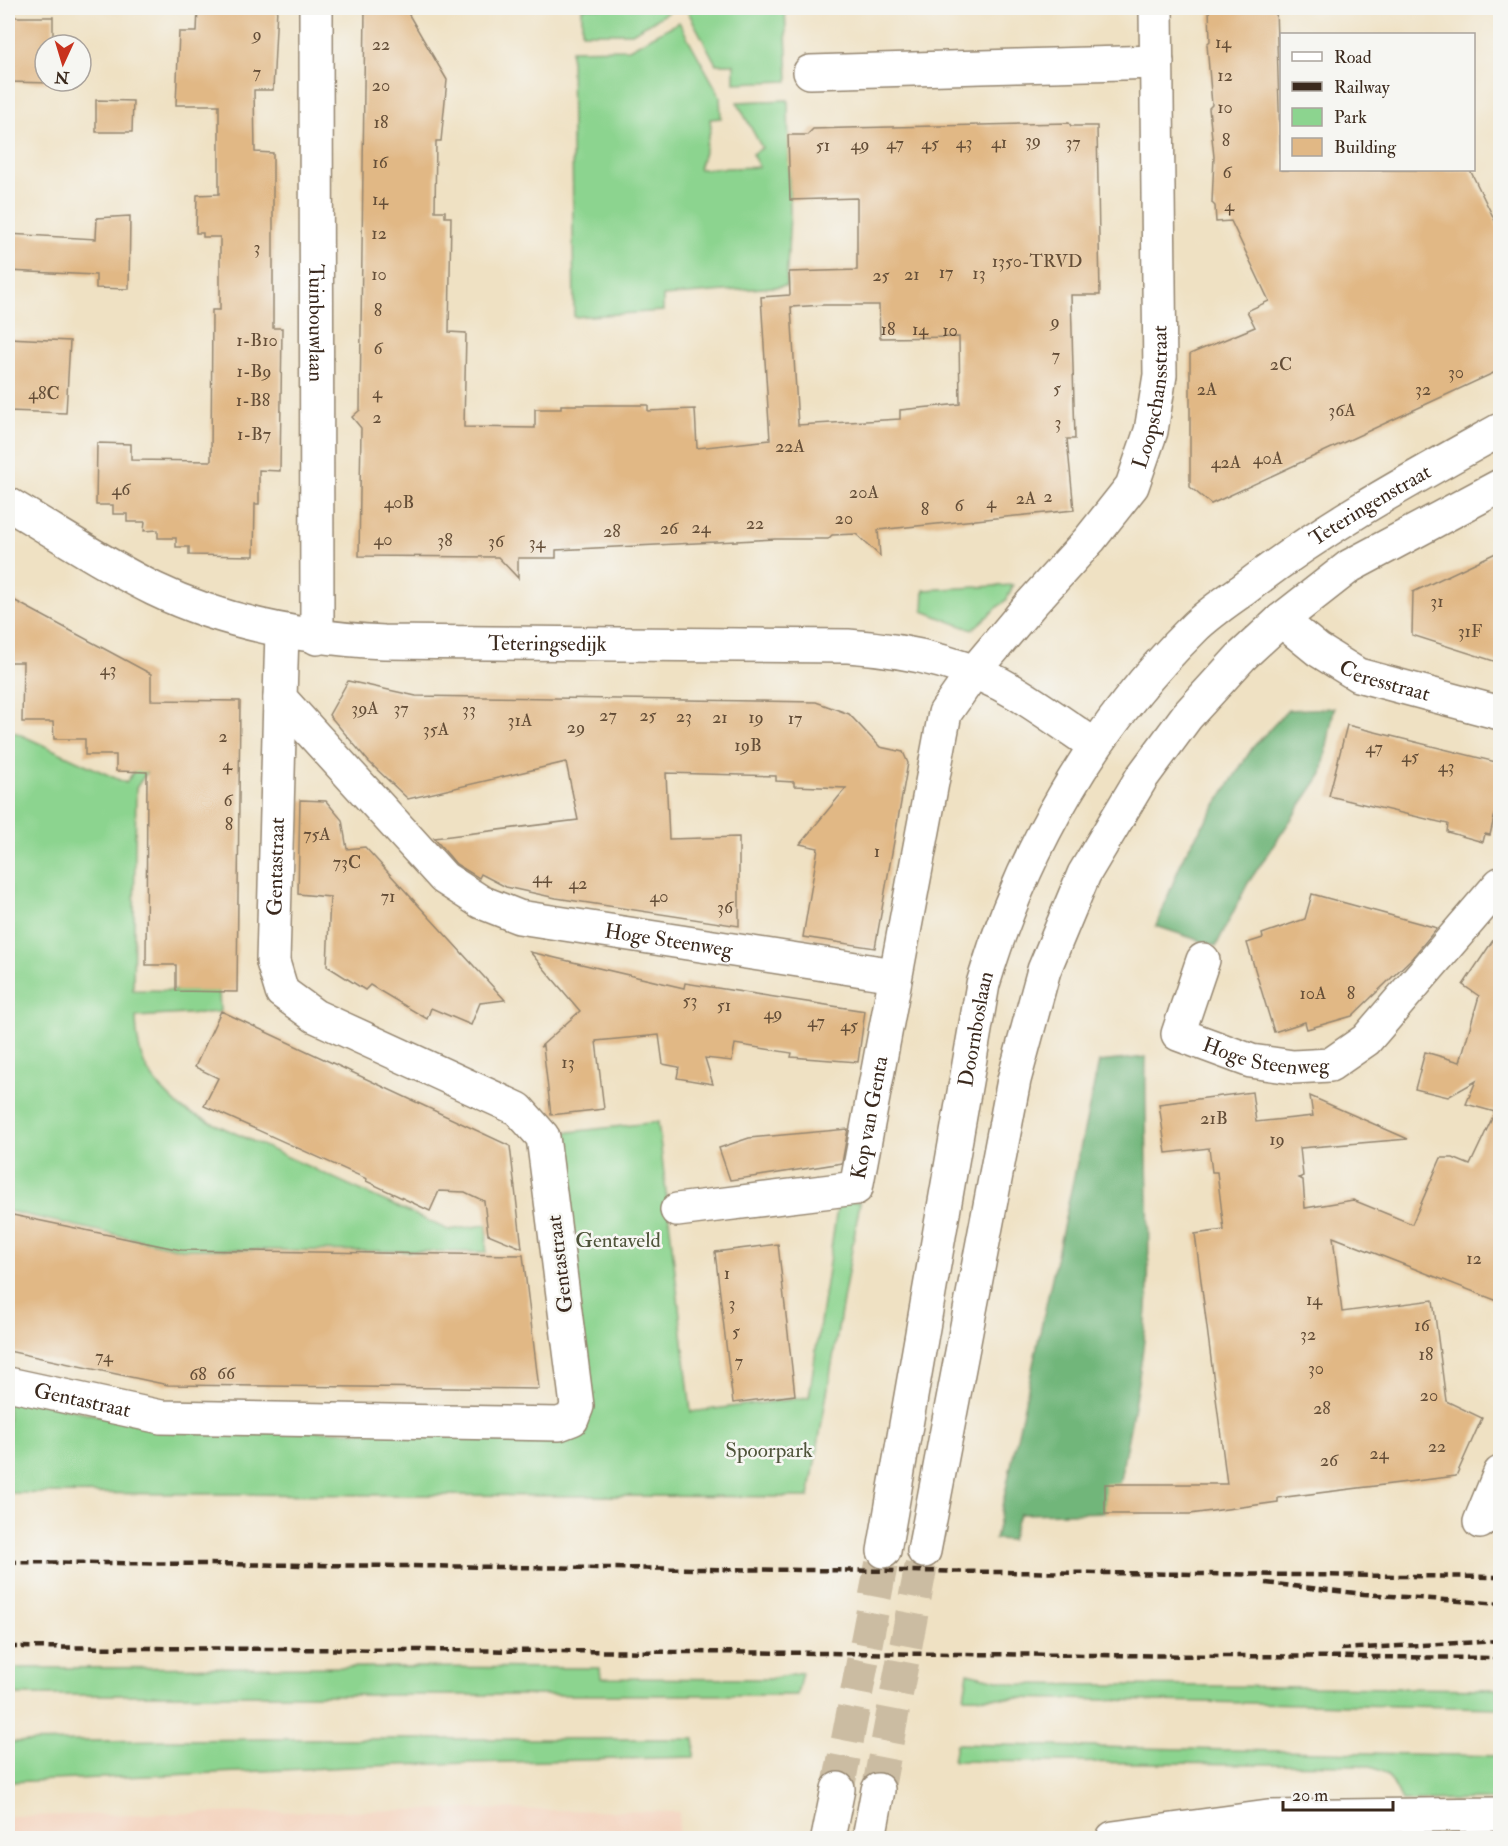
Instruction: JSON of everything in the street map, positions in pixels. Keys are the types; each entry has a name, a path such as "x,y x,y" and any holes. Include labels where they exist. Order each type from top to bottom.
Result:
{"street":[{"name":"Tuinbouwlaan","path":"316,8 317,638"},
{"name":"Loopschansstraat","path":"973,673 1090,539 1132,486 1151,430 1160,375 1156,8"},
{"path":"810,72 1157,62"},
{"name":"Teteringenstraat","path":"1246,588 1280,561 1369,504 1500,430"},
{"name":"Teteringenstraat","path":"1281,620 1350,566 1500,486"},
{"name":"Teteringsedijk","path":"8,504 154,589 218,614 282,632 317,638 384,642 848,646 897,651 973,673 1017,693 1094,745"},
{"name":"Ceresstraat","path":"1246,588 1318,650 1358,675 1500,713"},
{"name":"Doornboslaan","path":"884,1551 983,984 1005,915 1033,852 1094,745 1142,684 1194,628 1246,588"},
{"path":"924,1551 1014,1080 1048,959 1084,874 1142,777 1215,685 1281,620"},
{"path":"280,698 282,632"},
{"path":"895,975 945,713 973,673"},
{"name":"Hoge Steenweg","path":"280,698 444,878 481,902 519,917 895,975"},
{"name":"Gentastraat","path":"8,1384 161,1417 559,1424 572,1419 577,1406 543,1137 518,1109 315,1016 282,992 273,962 280,698"},
{"name":"Hoge Steenweg","path":"1203,960 1178,1034 1251,1061 1293,1067 1329,1065 1366,1040 1500,884"},
{"name":"Kop van Genta","path":"677,1210 856,1188 895,975"},
{"path":"1480,1522 1500,1477"},
{"path":"828,1839 838,1789"},
{"path":"869,1839 878,1790"},
{"path":"1113,1839 1268,1817 1500,1814"}],"shaded area":[{"path":"467,1809 679,1812 678,1838 8,1838 8,1816"}],"green space":[{"path":"582,8 671,8 672,10 632,33 582,33"},
{"path":"686,8 785,8 788,81 734,83 734,64 716,64"},
{"path":"679,22 720,96 721,118 710,119 711,128 699,169 759,167 752,154 762,148 737,102 788,100 790,214 786,286 663,296 663,311 574,317 571,50 629,49"},
{"path":"1013,585 1007,599 972,630 923,611 924,590"},
{"path":"1334,708 1322,774 1248,883 1216,946 1156,926 1184,855 1253,747 1288,710"},
{"path":"8,729 126,783 150,747 175,730 136,788 133,990 219,991 220,1012 136,1017 142,1058 161,1088 182,1109 448,1230 487,1225 486,1252 181,1249 8,1211"},
{"path":"1146,1057 1149,1246 1147,1309 1138,1385 1114,1512 1019,1514 1011,1540 995,1539 1099,1062"},
{"name":"Spoorpark","path":"658,1122 691,1412 809,1397 838,1202 860,1202 809,1497 8,1493 8,1396 162,1429 586,1434 552,1134"},
{"path":"8,1668 600,1668 601,1678 769,1679 802,1672 797,1695 8,1695"},
{"path":"968,1673 1015,1684 1497,1689 1500,1708 964,1697"},
{"path":"264,1739 695,1739 694,1757 396,1765 8,1782 8,1742"},
{"path":"956,1744 1500,1756 1499,1800 1402,1801 1387,1775 1377,1769 1360,1765 953,1761"}],"building":[{"path":"198,8 277,8 273,90 254,90 255,152 273,153 273,328 282,328 280,471 259,470 259,504 255,504 254,556 189,555 189,547 176,547 176,538 158,538 158,530 144,531 145,522 127,522 127,514 113,514 113,505 96,505 97,443 131,444 131,460 211,461 212,310 220,310 220,237 203,237 203,233 196,233 197,195 219,194 219,105 176,105 179,32 197,32"},
{"path":"365,8 405,8 447,80 441,141 436,141 435,211 445,211 445,217 451,217 449,332 466,333 464,427 535,428 535,409 561,409 561,405 648,405 648,411 695,409 697,448 770,440 761,297 790,295 789,272 857,270 857,198 790,200 788,135 807,135 813,129 1069,123 1071,126 1097,126 1100,295 1071,295 1075,439 1067,439 1074,510 878,530 880,556 856,534 832,535 828,539 776,539 556,550 556,558 518,558 518,578 498,557 359,556 361,428 352,417 360,410","holes":["879,305 880,338 959,337 960,404 900,410 900,419 798,425 791,307"]},
{"path":"1209,8 1276,8 1280,171 1470,171 1500,231 1500,370 1211,504 1190,487 1190,354 1255,327 1247,311 1269,301 1231,221 1216,222 1215,206 1212,203 1214,157 1209,108 1212,105 1207,44 1210,41"},
{"path":"8,17 53,17 53,33 33,33 33,83 8,82"},
{"path":"96,100 133,101 132,132 96,132"},
{"path":"130,216 129,289 96,288 96,275 8,271 8,234 96,239 97,218"},
{"path":"8,338 70,341 66,413 8,411"},
{"path":"1500,551 1500,663 1412,635 1413,592"},
{"path":"8,597 151,674 151,700 240,701 237,992 176,991 176,965 146,965 147,772 116,771 116,755 85,755 85,739 54,739 53,722 22,722 23,662 8,662"},
{"path":"348,681 416,696 816,702 849,714 880,747 903,752 908,763 875,948 803,937 818,848 800,844 846,788 794,786 794,782 776,781 776,776 666,773 669,839 739,837 739,926 556,898 506,887 481,874 479,878 456,864 434,838 578,820 566,762 408,799 369,762 329,715"},
{"path":"1347,725 1500,763 1500,815 1495,814 1490,835 1485,834 1483,842 1447,832 1448,824 1329,796"},
{"path":"300,800 326,801 342,820 347,849 365,847 505,1000 480,1003 471,1025 431,1008 427,1019 370,985 365,990 327,966 330,897 298,894"},
{"path":"1312,894 1437,928 1412,958 1352,1016 1307,1029 1305,1022 1274,1032 1247,943 1263,938 1262,934 1305,919"},
{"path":"1500,930 1500,1302 1333,1237 1342,1312 1433,1300 1446,1401 1482,1418 1456,1476 1278,1498 1278,1502 1190,1514 1105,1514 1105,1484 1227,1484 1195,1234 1224,1230 1217,1172 1212,1172 1209,1148 1166,1153 1159,1104 1252,1092 1256,1122 1313,1116 1310,1096 1408,1139 1300,1148 1303,1176 1299,1178 1303,1180 1305,1208 1353,1200 1412,1224 1441,1158 1453,1158 1470,1165 1495,1112 1466,1104 1476,1081 1448,1097 1415,1089 1425,1052 1460,1062 1479,996 1463,985"},
{"path":"530,952 684,988 685,983 865,1011 858,1062 791,1057 792,1053 735,1044 732,1061 705,1058 713,1084 677,1078 679,1067 663,1064 659,1035 596,1041 604,1109 551,1115 543,1046 540,1047 580,1011"},
{"path":"221,1011 510,1146 522,1248 488,1234 484,1201 465,1192 439,1191 430,1211 366,1181 367,1179 204,1106 218,1078 195,1067"},
{"path":"848,1129 842,1163 759,1176 730,1180 719,1148 749,1138"},
{"path":"8,1214 181,1250 523,1255 539,1389 168,1385 8,1351"},
{"path":"778,1244 795,1395 733,1403 715,1252"}],"tunnel":[{"path":"838,1789 884,1551"},
{"path":"878,1790 924,1551"}],"railway":[{"path":"8,1562 1500,1577"},
{"path":"1266,1583 1364,1594 1500,1604"},
{"path":"1341,1649 1500,1641"},
{"path":"8,1647 1500,1658"}],"park label":[{"name":"Gentaveld","path":"618,1240"}]}
